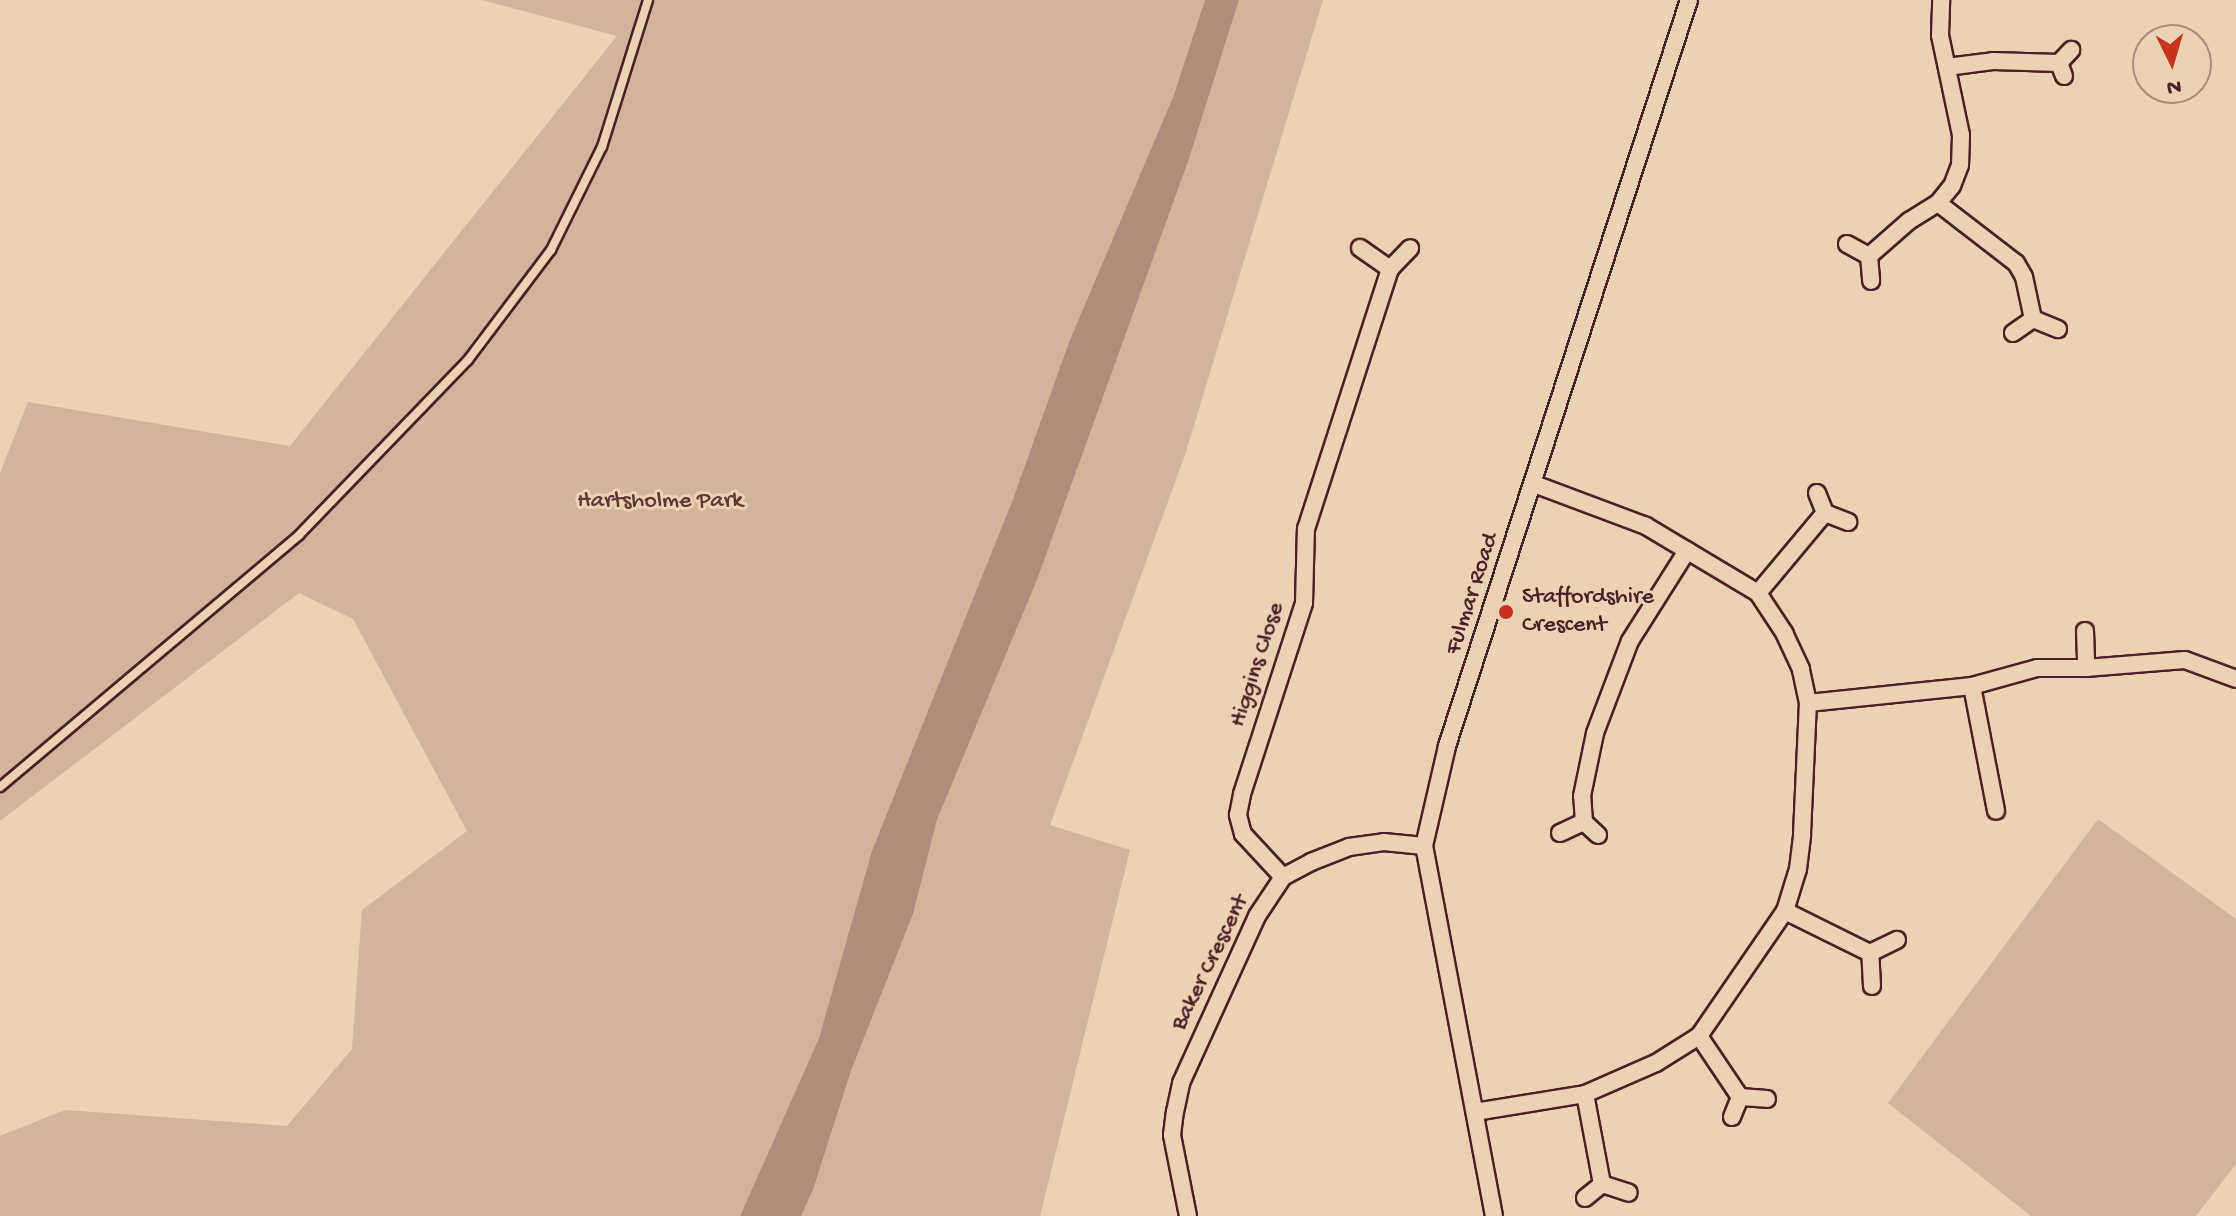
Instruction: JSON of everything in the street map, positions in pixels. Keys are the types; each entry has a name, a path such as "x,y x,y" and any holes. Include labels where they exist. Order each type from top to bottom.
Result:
{"street":[{"name":"Fulmar Road","path":"1494,1216 1424,846 1447,746 1689,0"},
{"path":"1869,256 1909,221 1938,203 1952,186 1960,165 1961,135 1940,35 1941,0"},
{"path":"1947,67 1993,61 2062,70 2071,50"},
{"path":"1938,203 2016,263 2024,277 2033,319"},
{"path":"1847,244 1869,256"},
{"path":"1360,248 1390,269"},
{"name":"Higgins Close","path":"1283,877 1243,834 1238,815 1242,794 1304,603 1306,529 1390,269 1410,248"},
{"path":"1869,256 1871,281"},
{"path":"2033,319 2058,329"},
{"path":"2013,333 2033,319"},
{"path":"1475,1112 1585,1094 1656,1063 1699,1036 1785,911 1800,858 1808,703 1801,669 1785,634 1758,593 1619,513 1534,484"},
{"path":"1817,493 1825,513 1848,522"},
{"path":"1758,593 1825,513"},
{"path":"1598,835 1584,822 1585,770 1611,685 1630,641 1687,551"},
{"path":"2085,631 2086,668"},
{"path":"1808,703 1972,686 2037,668 2086,668 2185,660 2236,679"},
{"path":"1972,686 1996,811"},
{"path":"1560,833 1584,822"},
{"path":"1283,877 1349,847 1384,842 1424,846"},
{"name":"Baker Crescent","path":"1188,1216 1172,1135 1181,1083 1240,950 1283,877"},
{"path":"1785,911 1870,953"},
{"path":"1870,953 1897,940"},
{"path":"1870,953 1872,986"},
{"path":"1699,1036 1740,1097"},
{"path":"1585,1094 1602,1184"},
{"path":"1740,1097 1767,1099"},
{"path":"1732,1117 1740,1097"},
{"path":"1602,1184 1629,1193"},
{"path":"1585,1198 1602,1184"}],"lane":[{"path":"0,787 299,535 468,360 551,250 602,147 648,0"}],"green space":[{"name":"Hartsholme Park","path":"482,0 1205,0 1173,97 1069,342 1013,499 873,851 819,1038 740,1216 0,1216 0,1136 65,1110 287,1126 352,1049 362,910 467,831 353,619 299,593 0,821 0,473 28,402 290,446 617,36"},
{"path":"1239,0 1323,0 1185,455 1050,825 1130,850 1040,1216 801,1216 813,1190 851,1071 913,914 937,820 1037,580 1189,159"},
{"path":"2098,819 2236,919 2236,1164 2196,1216 2031,1216 1888,1103"}],"shaded area":[{"path":"1205,0 1239,0 1189,159 1037,580 937,820 913,914 851,1071 813,1190 801,1216 740,1216 819,1038 872,851 1013,499 1069,342 1173,97"}],"place":[{"name":"Staffordshire Crescent","path":"1506,612"}]}
